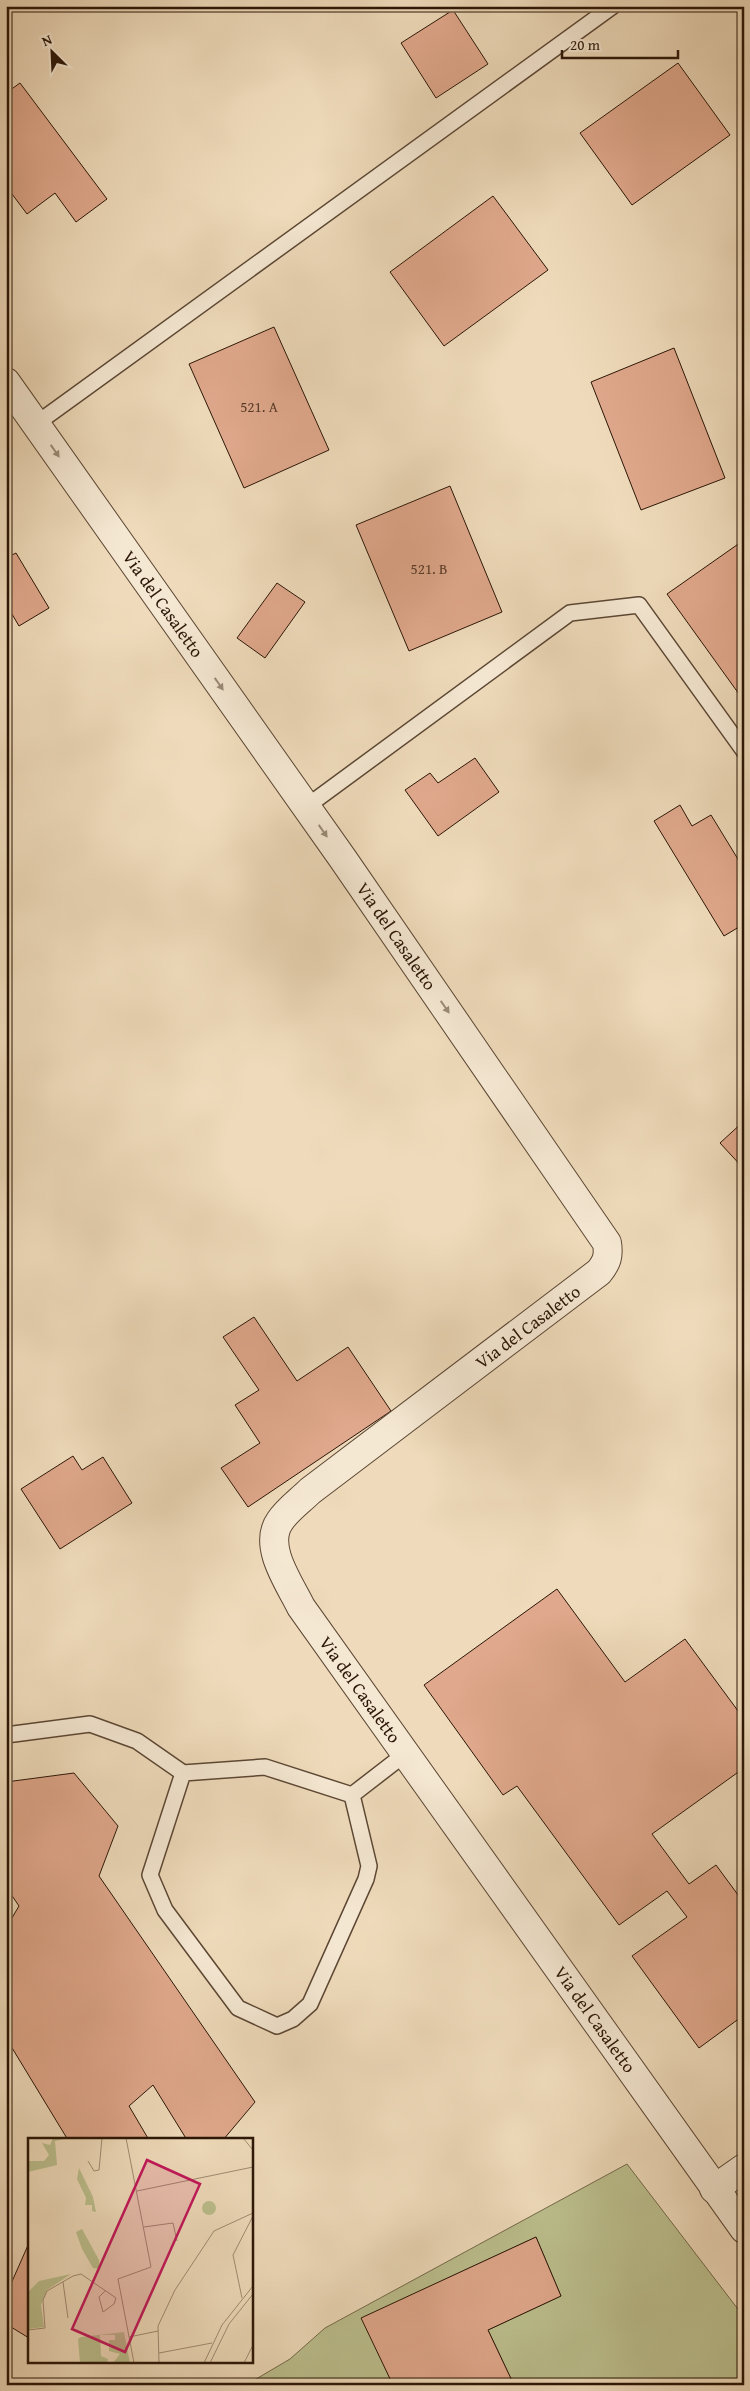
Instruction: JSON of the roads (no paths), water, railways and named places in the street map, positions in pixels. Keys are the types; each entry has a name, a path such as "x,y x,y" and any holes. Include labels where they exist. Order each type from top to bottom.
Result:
{"street":[{"name":"Via del Casaletto","path":"6,382 306,807 607,1243 609,1253 606,1263 595,1276 310,1491 279,1521 274,1539 276,1555 301,1607 744,2229"},
{"path":"714,2189 744,2168"}],"lane":[{"path":"36,424 613,6"},
{"path":"306,807 570,614 578,612 639,605 744,751"},
{"path":"6,1735 90,1724 137,1742 183,1774 264,1767 352,1795"},
{"path":"352,1795 406,1754"},
{"path":"183,1774 150,1875 165,1910 238,2008 278,2026 293,2019 310,2004 366,1879 369,1866 352,1795"}]}
